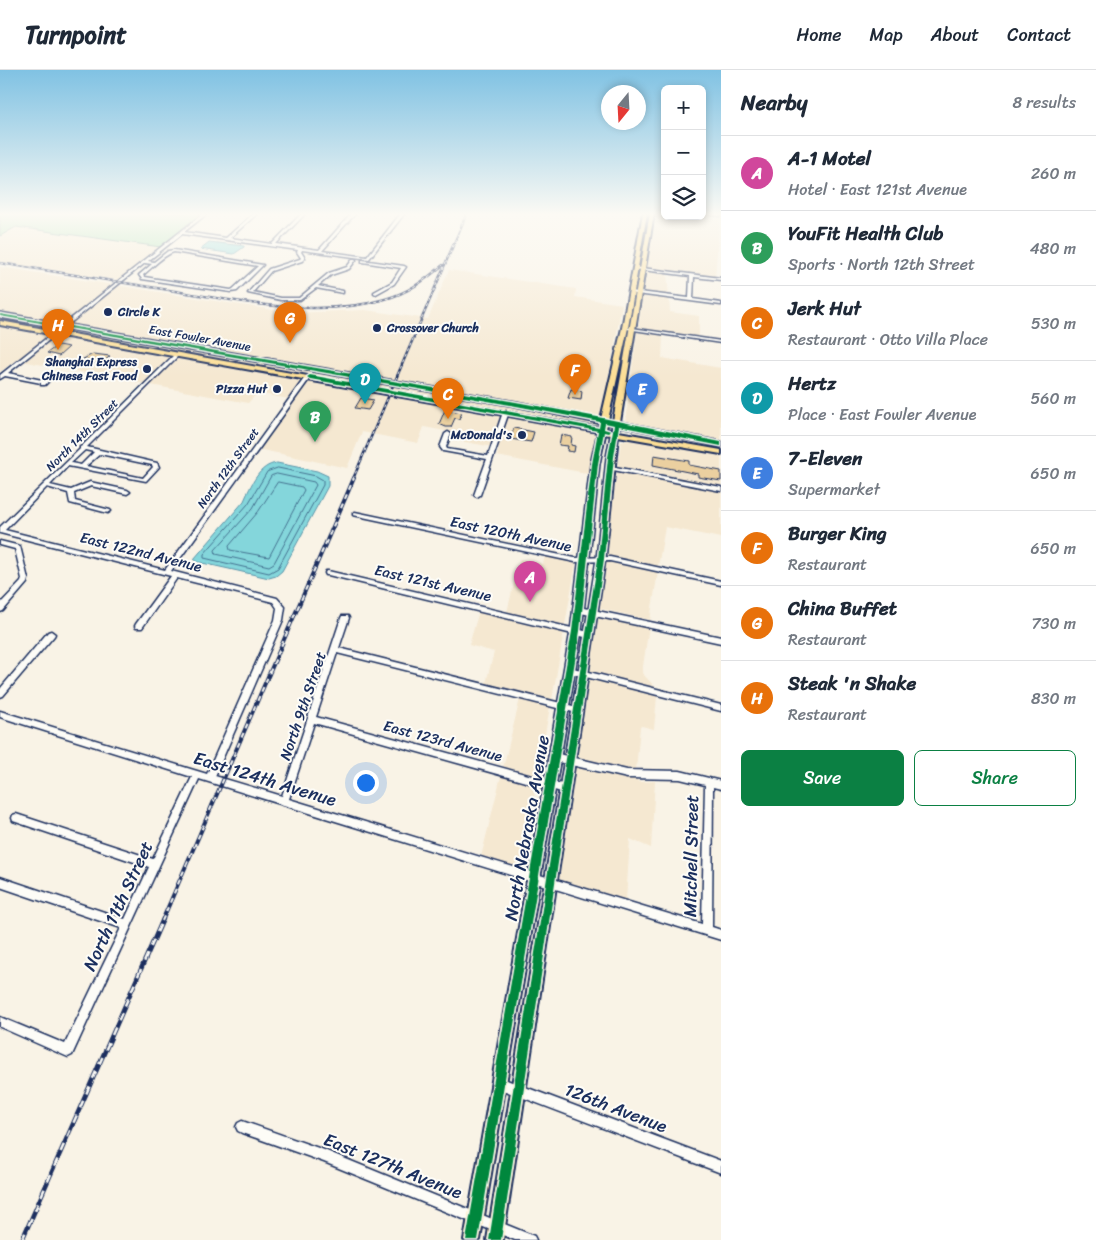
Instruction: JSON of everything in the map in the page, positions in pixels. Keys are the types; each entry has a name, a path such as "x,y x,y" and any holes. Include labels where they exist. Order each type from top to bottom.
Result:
{"main road":[{"name":"North Nebraska Avenue","path":"472,1240 576,631 599,440 625,328 635,268"},
{"name":"North Nebraska Avenue","path":"496,1233 590,634 601,559 613,444 643,269"},
{"path":"631,294 639,295"},
{"name":"East Fowler Avenue","path":"0,315 516,404 721,444"},
{"name":"East Fowler Avenue","path":"0,323 466,404 721,452"},
{"path":"131,346 143,345 172,348 184,346"},
{"path":"178,354 190,352 220,356 229,354"},
{"path":"618,355 622,373 626,376"},
{"path":"262,368 271,367 306,372 316,369"},
{"path":"403,394 420,392 448,397 459,394"},
{"path":"466,404 471,401 504,406 516,404"},
{"path":"581,426 594,434 599,440"},
{"path":"613,444 623,438 637,436"}],"street":[{"path":"2,375 138,268"},
{"path":"150,268 140,276 233,291 256,268"},
{"path":"278,268 270,270 250,293 296,300 302,298 331,273 348,268"},
{"path":"376,293 393,283 404,268"},
{"path":"635,268 721,279"},
{"path":"691,300 692,276"},
{"path":"316,287 341,292"},
{"path":"639,295 721,304"},
{"path":"625,328 721,342"},
{"name":"North 14th Street","path":"0,531 178,354"},
{"path":"2,375 45,382 43,384"},
{"name":"North 12th Street","path":"166,573 308,377"},
{"path":"477,495 506,412"},
{"path":"448,434 443,447 445,450 490,458"},
{"path":"66,464 144,480 156,467 155,464 82,448"},
{"path":"82,467 98,452"},
{"path":"610,468 721,489"},
{"path":"45,485 70,492 90,484 127,492"},
{"path":"70,492 72,502 108,511"},
{"name":"East 120th Avenue","path":"355,514 575,560 601,559 721,582"},
{"name":"East 122nd Avenue","path":"0,531 275,600 282,607 279,620 209,779"},
{"path":"0,544 18,548 25,579 24,583 0,609"},
{"name":"East 121st Avenue","path":"328,573 590,634"},
{"path":"139,626 175,575"},
{"path":"579,610 721,640"},
{"name":"North 9th Street","path":"284,802 314,719 345,618"},
{"path":"0,694 51,634"},
{"path":"336,650 577,710"},
{"path":"569,670 721,708"},
{"name":"East 124th Avenue","path":"0,714 721,935"},
{"name":"East 123rd Avenue","path":"314,719 565,789"},
{"path":"554,757 627,774 672,774 721,785"},
{"name":"North 11th Street","path":"0,1022 68,1051 197,775"},
{"name":"Mitchell Street","path":"707,931 709,782"},
{"path":"16,818 155,864"},
{"path":"0,882 127,926"},
{"name":"126th Avenue","path":"499,1083 721,1167"},
{"name":"East 127th Avenue","path":"242,1128 324,1156 476,1218 496,1233 530,1240"}],"shaded area":[{"path":"0,268 293,313 365,310 428,319 449,270 576,289 575,297 622,304 591,474 497,456 499,448 454,440 456,433 424,427 418,443 362,432 347,468 258,449 294,400 257,393 248,403 16,360 0,372"},
{"path":"37,268 133,268 118,280"},
{"path":"716,268 715,278 646,269"},
{"path":"646,270 667,273 669,296 643,293"},
{"path":"642,295 669,298 670,312 699,316 699,338 638,329"},
{"path":"637,332 663,335 662,358 721,368 721,442 625,423"},
{"path":"632,439 721,454 721,487 617,468 621,442"},
{"path":"617,471 721,490 721,538 665,527 658,567 605,556"},
{"path":"545,556 576,563 565,625 507,612 520,559 543,564"},
{"path":"604,561 658,572 650,620 597,608"},
{"path":"479,611 564,631 552,700 486,683 494,652 469,645"},
{"path":"596,614 649,626 642,673 657,689 587,671"},
{"path":"586,678 657,696 654,729 640,727 636,770 602,766 574,758"},
{"path":"520,699 550,707 537,777 503,768"},
{"path":"573,766 602,774 635,778 639,782 655,781 651,848 630,839 626,901 556,880"},
{"path":"501,776 536,785 521,869 481,857"}],"water":[{"path":"277,463 317,471 328,476 328,486 282,571 276,576 269,578 198,562 194,559 244,501 260,472"}],"building":[{"path":"58,345 69,347 59,356 47,353"},
{"path":"93,354 110,356 100,365 83,359"},
{"path":"571,389 582,391 581,400 568,398"},
{"path":"361,398 374,400 368,410 355,408"},
{"path":"445,410 462,413 459,419 455,418 451,427 439,424"},
{"name":"McDonald's","path":"514,428 534,432 531,442 510,439"},
{"path":"561,435 572,437 571,445 575,446 574,452 567,451 568,446 559,445"},
{"path":"654,455 689,461 689,465 721,471 721,481 698,477 698,474 653,465"}],"railway":[{"path":"29,268 249,303 305,308 359,305 385,299 416,285 440,268"},
{"path":"353,479 444,268"},
{"path":"162,921 354,478"},
{"path":"22,1240 163,919"}],"cycle path":[{"path":"0,315 516,404 721,444"},
{"path":"310,377 608,431"},
{"path":"472,1240 576,631 595,464 603,420"},
{"path":"495,1240 601,559 611,457 617,423"}],"place":[{"name":"Circle K","path":"108,312"},
{"name":"Crossover Church","path":"377,328"},
{"name":"China Buffet","path":"290,343"},
{"name":"Steak 'n Shake","path":"58,350"},
{"name":"Shanghai Express Chinese Fast Food","path":"147,369"},
{"name":"Pizza Hut","path":"277,389"},
{"name":"Burger King","path":"575,395"},
{"name":"Hertz","path":"365,404"},
{"name":"7-Eleven","path":"642,414"},
{"name":"Jerk Hut","path":"448,419"},
{"name":"McDonald's","path":"522,435"},
{"name":"YouFit Health Club","path":"315,442"},
{"name":"A-1 Motel","path":"530,602"}]}
